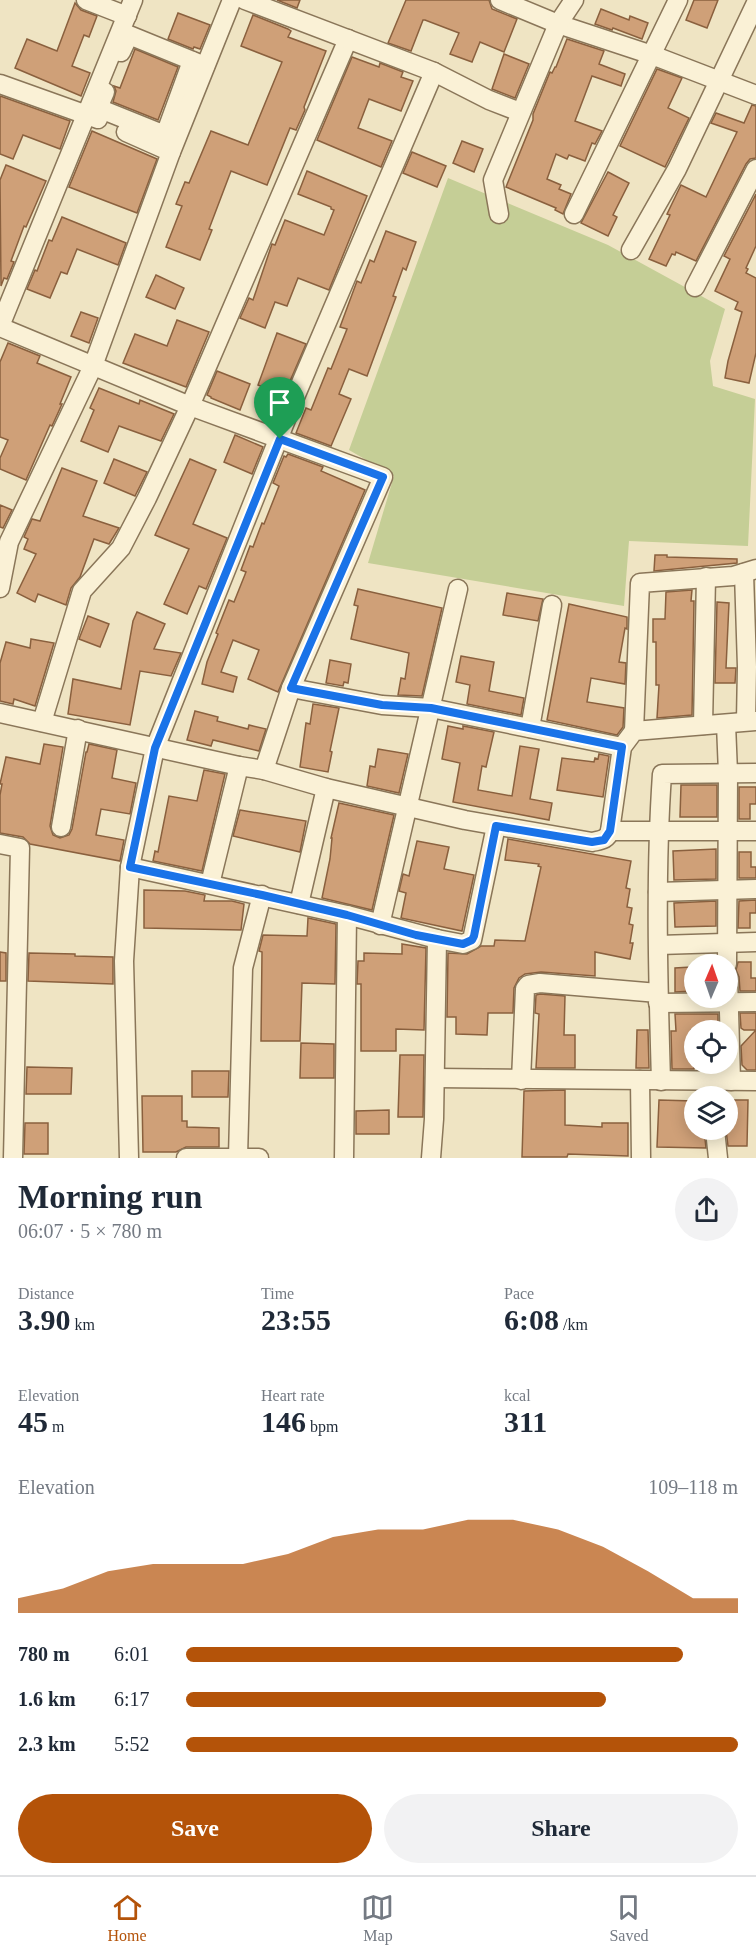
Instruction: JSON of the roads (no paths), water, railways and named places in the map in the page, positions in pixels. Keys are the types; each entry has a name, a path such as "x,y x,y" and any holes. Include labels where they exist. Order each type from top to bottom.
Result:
{"street":[{"path":"86,0 130,8 0,327 190,406 383,477 291,688 264,770"},
{"path":"196,70 129,35 98,108 165,135 232,0"},
{"path":"245,0 434,72 489,100 520,112"},
{"path":"500,0 525,5 558,24 652,55 756,95"},
{"path":"499,214 493,180 558,24 574,0"},
{"path":"574,214 678,0"},
{"path":"631,250 677,169 756,3"},
{"path":"42,722 82,591 121,548 147,498 190,406 348,39"},
{"path":"0,588 9,542 93,366 171,152 196,70"},
{"path":"129,1158 124,961 130,867 155,748 295,397 434,72"},
{"path":"0,84 88,114 171,152"},
{"path":"695,287 756,169"},
{"path":"0,713 264,770 326,788 496,826 592,842 604,840 610,831 622,747 634,731 640,583 733,576 750,571 751,721 634,731"},
{"path":"703,725 706,577"},
{"path":"380,925 458,589"},
{"path":"530,728 552,605"},
{"path":"291,688 382,705 431,708 622,747"},
{"path":"726,724 727,954"},
{"path":"61,827 78,729"},
{"path":"210,884 239,766"},
{"path":"661,1080 658,998 658,832 662,774 756,773"},
{"path":"299,904 326,788"},
{"path":"130,867 262,895 463,944 472,940 496,826"},
{"path":"610,831 756,831"},
{"path":"0,844 20,848 13,1158"},
{"path":"658,892 756,889"},
{"path":"238,1157 243,968 262,895"},
{"path":"344,1158 347,915"},
{"path":"431,1158 435,1078 437,939"},
{"path":"659,945 756,942"},
{"path":"521,1080 525,997 528,985 540,983 684,999"},
{"path":"738,1002 756,1002"},
{"path":"728,1008 731,1081"},
{"path":"435,1078 661,1080 695,1086"},
{"path":"640,1080 641,1158"},
{"path":"719,1086 731,1081 756,1081"},
{"path":"717,1140 718,1158"},
{"path":"186,1158 259,1158"},
{"path":"636,1158 647,1158"}]}
